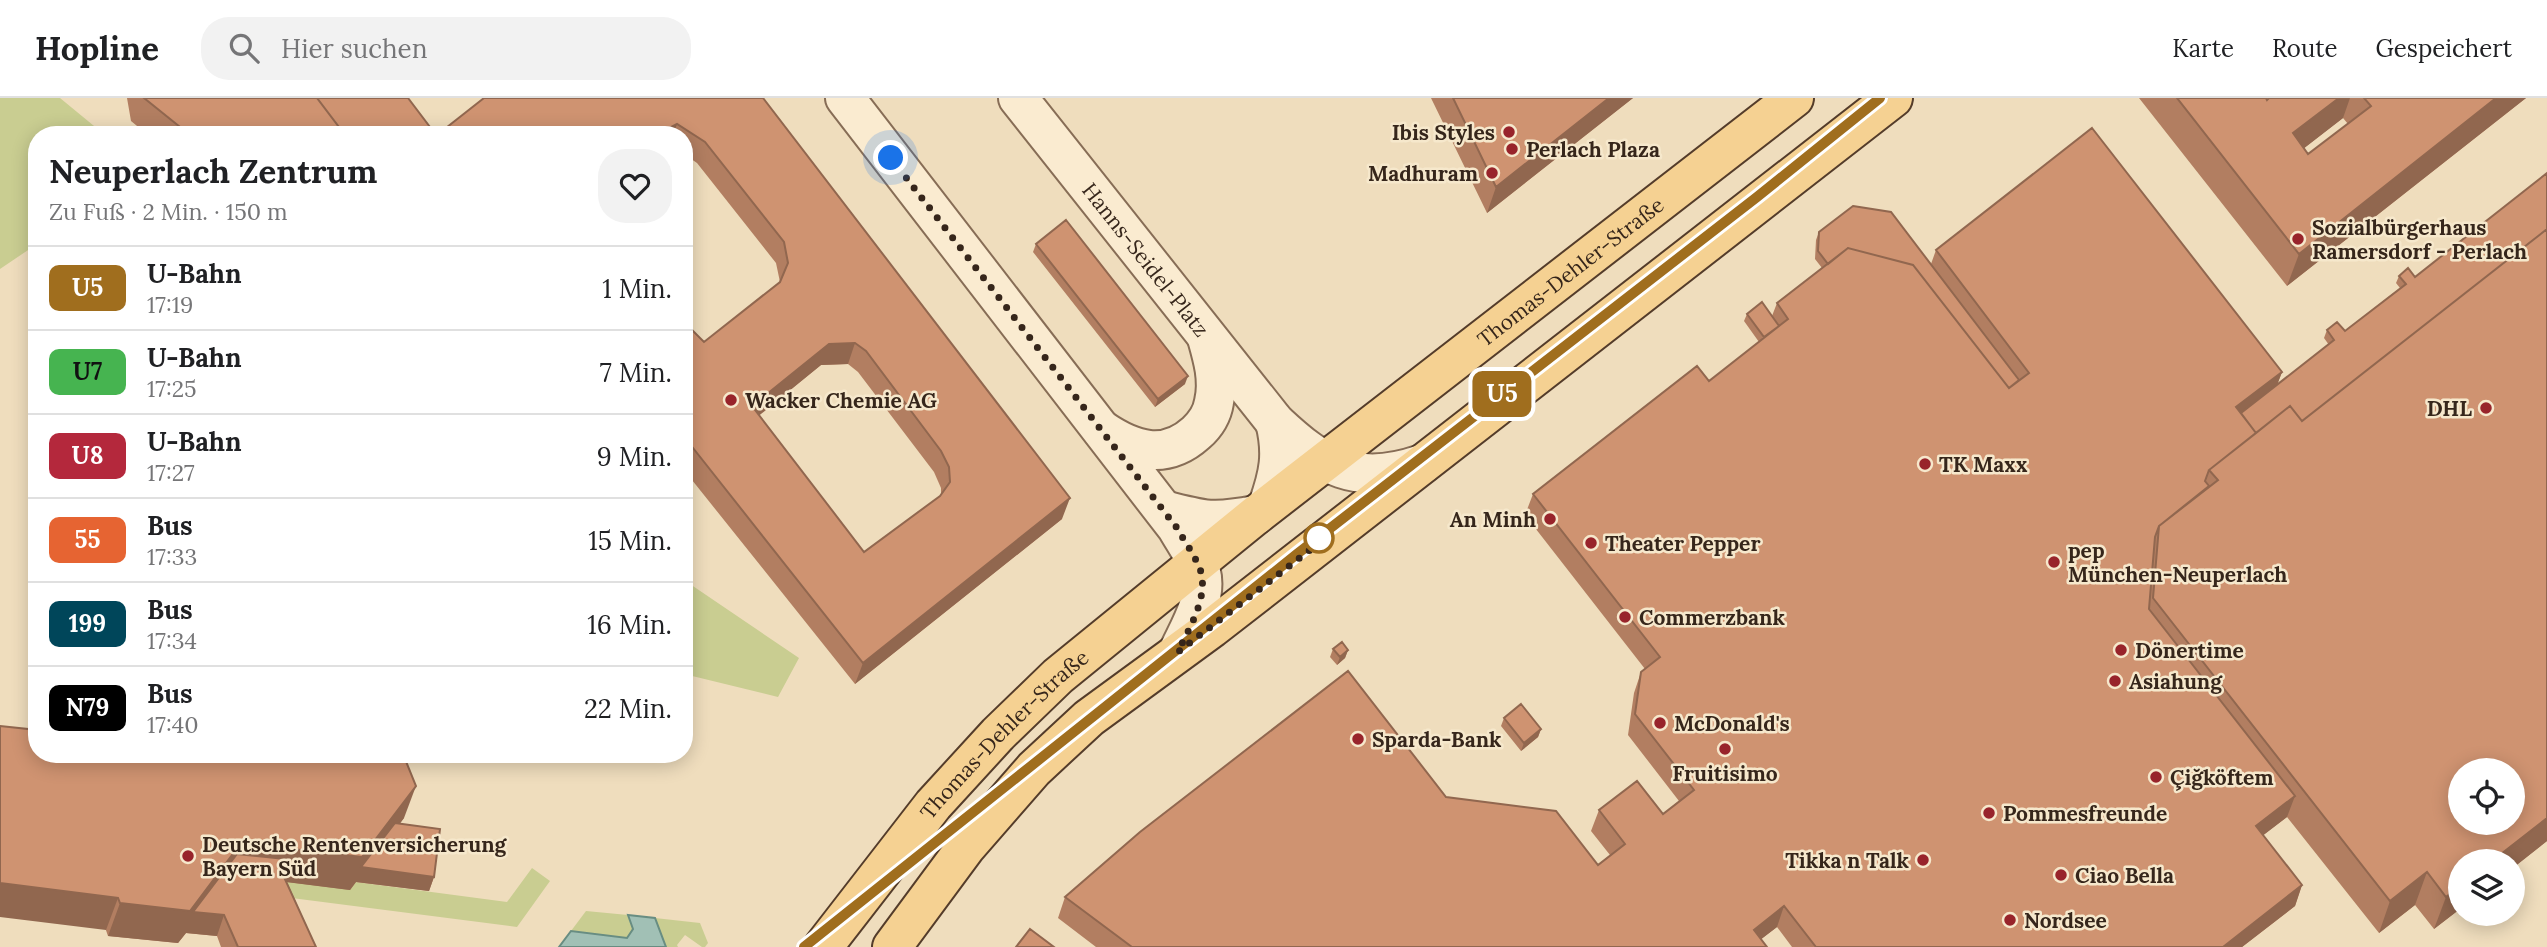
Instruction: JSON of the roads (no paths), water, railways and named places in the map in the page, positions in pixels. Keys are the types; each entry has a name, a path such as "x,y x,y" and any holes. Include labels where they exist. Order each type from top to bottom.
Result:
{"main road":[{"name":"Thomas-Dehler-Straße","path":"824,947 933,805 998,734 1058,676 1262,510 1794,98"},
{"name":"Thomas-Dehler-Straße","path":"892,947 966,847 1034,769 1089,718 1422,464 1893,98"},
{"path":"1147,602 1168,600 1177,605 1182,613 1183,628 1178,652"}],"lane":[{"path":"845,98 1164,510 1197,563 1202,574 1202,589 1195,615 1178,652"},
{"name":"Hanns-Seidel-Platz","path":"1018,98 1275,422 1326,463 1347,470 1378,475 1399,472 1422,464"},
{"path":"1101,430 1136,448 1163,451 1178,446 1207,424 1214,402 1216,372 1207,336"},
{"path":"1164,510 1214,522 1262,510 1277,477 1281,446 1275,422"}],"water":[{"path":"628,915 655,918 666,947 559,947 571,931 627,938 633,929"}],"metro line":[{"name":"U5","path":"804,947 1297,554 1757,197 1880,98"}],"place":[{"name":"Ibis Styles","path":"1509,132"},
{"name":"Perlach Plaza","path":"1512,149"},
{"name":"Madhuram","path":"1492,173"},
{"name":"Sozialbürgerhaus Ramersdorf - Perlach","path":"2298,239"},
{"name":"Wacker Chemie AG","path":"731,400"},
{"name":"DHL","path":"2486,408"},
{"name":"TK Maxx","path":"1925,464"},
{"name":"An Minh","path":"1550,519"},
{"name":"Theater Pepper","path":"1591,543"},
{"name":"pep München-Neuperlach","path":"2054,562"},
{"name":"Commerzbank","path":"1625,617"},
{"name":"Dönertime","path":"2121,650"},
{"name":"Asiahung","path":"2115,681"},
{"name":"McDonald's","path":"1660,723"},
{"name":"Sparda-Bank","path":"1358,739"},
{"name":"Fruitisimo","path":"1725,749"},
{"name":"Çiğköftem","path":"2156,777"},
{"name":"Pommesfreunde","path":"1989,813"},
{"name":"Deutsche Rentenversicherung Bayern Süd","path":"188,856"},
{"name":"Tikka n Talk","path":"1923,860"},
{"name":"Ciao Bella","path":"2061,875"},
{"name":"Nordsee","path":"2010,920"}]}
